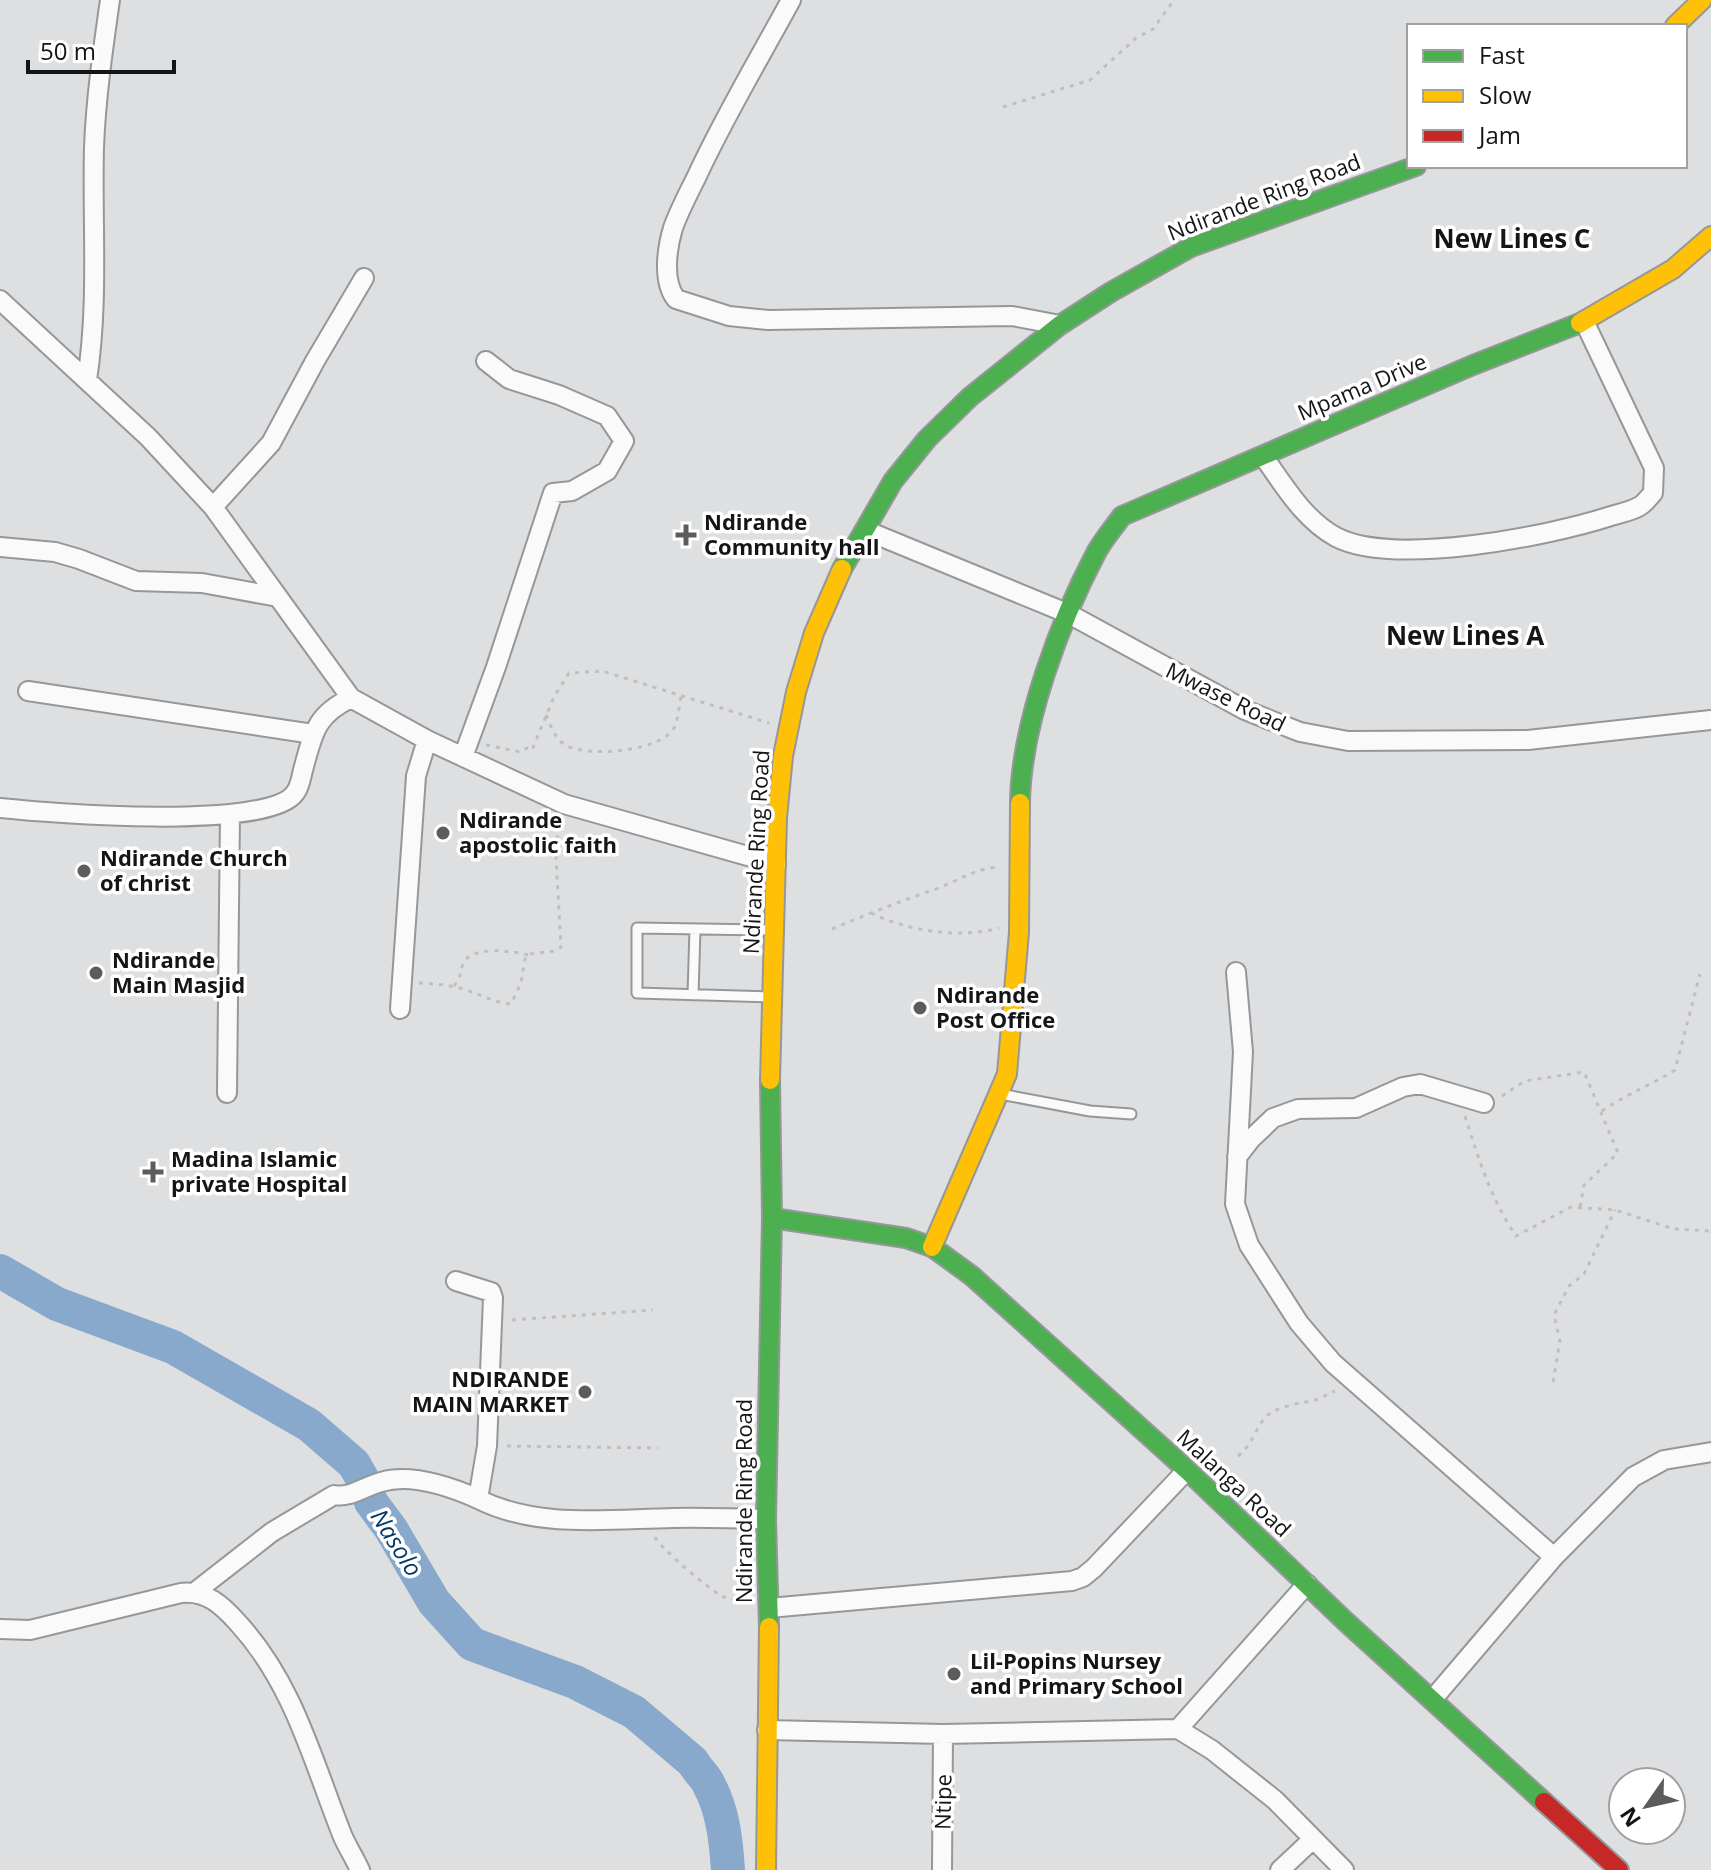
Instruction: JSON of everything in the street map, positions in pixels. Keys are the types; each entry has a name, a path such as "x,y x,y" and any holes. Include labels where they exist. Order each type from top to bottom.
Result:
{"street":[{"path":"87,380 95,290 97,99 110,0"},
{"path":"791,0 713,141 673,228 668,250 668,273 676,299 729,316 768,320 1012,316 1060,325"},
{"path":"1677,24 1702,0"},
{"name":"Ndirande Ring Road","path":"766,1870 769,1609 766,1519 772,1218 769,1112 776,864 783,756 796,692 814,633 841,570 893,481 927,439 970,397 1060,325 1191,247 1410,168"},
{"name":"Mpama Drive","path":"932,1247 1007,1074 1019,932 1024,753 1044,678 1069,614 1098,549 1122,516 1584,321 1673,269 1711,236"},
{"path":"213,507 271,443 364,278"},
{"path":"0,300 148,437 213,507 351,698 427,740 465,749 564,804 776,864"},
{"path":"1263,456 1316,524 1358,545 1398,549 1533,536 1573,529 1638,508 1653,493 1654,468 1584,321"},
{"path":"465,749 496,667 553,493 572,491 607,471 624,441 607,416 559,395 509,379 486,361"},
{"name":"Mwase Road","path":"865,530 1069,614 1245,710 1300,732 1348,741 1528,740 1711,720"},
{"path":"0,547 55,552 136,581 202,583 278,597"},
{"path":"28,691 313,734"},
{"path":"0,808 65,815 230,814 283,803 298,790 313,734 322,715 351,698"},
{"path":"400,1009 416,776 427,740"},
{"path":"227,1093 230,814"},
{"path":"1236,972 1243,1052 1235,1204 1249,1245 1299,1323 1333,1363 1554,1557"},
{"path":"1237,1157 1273,1118 1298,1109 1356,1108 1403,1087 1420,1084 1484,1103"},
{"name":"Malanga Road","path":"772,1218 906,1238 932,1247 972,1276 1187,1470 1619,1870"},
{"path":"456,1281 491,1292 487,1446 478,1499"},
{"path":"1432,1700 1554,1557 1633,1477 1664,1460 1711,1452"},
{"path":"769,1609 1072,1581 1094,1568 1187,1470"},
{"path":"0,1629 30,1630 195,1592 272,1532 328,1497 344,1498 390,1479 457,1490 498,1509 524,1516 616,1520 766,1519"},
{"path":"1178,1729 1307,1584"},
{"path":"195,1592 215,1600 227,1611 258,1644 283,1685 309,1741 344,1839 360,1870"},
{"path":"767,1730 943,1734 1178,1729 1212,1750 1275,1800 1344,1870"},
{"name":"Ntipe","path":"942,1870 943,1734"},
{"path":"1280,1870 1312,1840"}],"lane":[{"path":"773,997 637,993 637,928 774,930"},
{"path":"693,995 695,929"},
{"path":"1000,1094 1090,1111 1131,1114"}],"path":[{"path":"1003,107 1040,93 1090,80 1136,38 1153,29 1174,0"},
{"path":"465,749 532,750 546,715 569,673 602,671 788,729"},
{"path":"546,715 564,745 610,753 664,738 673,729 681,696"},
{"path":"403,981 454,986 488,1000 511,1004 517,993 525,959 535,952 555,951 562,944 556,858 557,827 564,804"},
{"path":"832,929 982,868 1019,865"},
{"path":"871,913 909,926 933,930 981,933 1003,927"},
{"path":"454,986 462,975 463,964 468,957 498,949 529,955"},
{"path":"1602,1111 1675,1070 1700,974"},
{"path":"1484,1103 1525,1081 1584,1072 1618,1153 1584,1185 1580,1208"},
{"path":"1460,1097 1478,1159 1501,1214 1516,1236 1571,1207 1615,1210 1674,1229 1711,1231"},
{"path":"1553,1382 1560,1341 1554,1315 1569,1286 1584,1274 1615,1210"},
{"path":"492,1321 653,1310"},
{"path":"1238,1456 1254,1440 1265,1417 1276,1409 1289,1408 1301,1401 1311,1401 1336,1391"},
{"path":"487,1446 658,1448"},
{"path":"653,1518 656,1540 660,1546 717,1594 769,1609"}],"waterway":[{"name":"Nasolo","path":"0,1271 57,1304 173,1347 309,1425 354,1464 371,1502 391,1529 434,1602 472,1644 575,1682 634,1712 693,1762 717,1804 725,1836 728,1870"}],"traffic: fast":[{"path":"842,569 893,481 927,439 970,397 1060,325 1191,247 1410,168"},
{"path":"1020,803 1027,740 1045,674 1083,579 1097,551 1122,516 1473,365 1580,323"},
{"path":"769,1627 766,1519 772,1218 770,1080"},
{"path":"772,1218 906,1238 932,1247 972,1276 1187,1470 1345,1621 1544,1802"}],"traffic: slow":[{"path":"1677,24 1702,0"},
{"path":"1580,323 1673,269 1711,236"},
{"path":"770,1080 777,818 783,756 796,692 814,633 842,569"},
{"path":"932,1247 1007,1074 1019,932 1020,803"},
{"path":"766,1870 769,1627"}],"traffic: jam":[{"path":"1544,1802 1619,1870"}],"place":[{"name":"Ndirande Community hall","path":"686,535"},
{"name":"Ndirande apostolic faith","path":"443,833"},
{"name":"Ndirande Church of christ","path":"84,871"},
{"name":"Ndirande Main Masjid","path":"96,973"},
{"name":"Ndirande Post Office","path":"920,1008"},
{"name":"Madina Islamic private Hospital","path":"153,1172"},
{"name":"NDIRANDE MAIN MARKET","path":"585,1392"},
{"name":"Lil-Popins Nursey and Primary School","path":"954,1674"}],"district":[{"name":"New Lines C","path":"1512,239"},
{"name":"New Lines A","path":"1465,636"}]}
